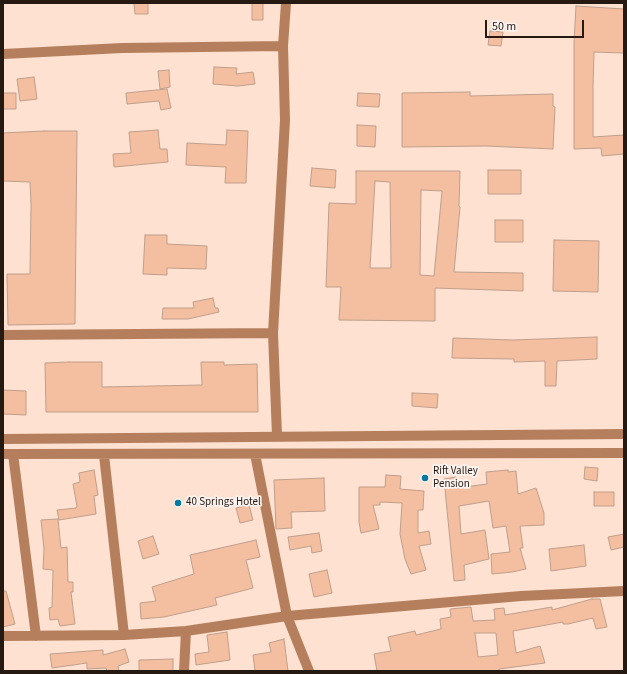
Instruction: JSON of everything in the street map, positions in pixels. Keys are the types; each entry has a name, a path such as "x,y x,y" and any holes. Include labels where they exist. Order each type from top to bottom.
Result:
{"street":[{"path":"277,436 273,333 285,120 283,46 286,3"},
{"path":"3,54 122,48 283,46"},
{"path":"3,335 273,333"},
{"path":"3,439 624,434"},
{"path":"36,636 8,454 624,453"},
{"path":"255,454 287,616 309,671"},
{"path":"104,455 124,635"},
{"path":"3,636 124,635 186,631 287,616 521,596 624,591"},
{"path":"184,671 186,631"}],"building":[{"path":"134,3 148,3 148,14 135,14"},
{"path":"252,3 263,3 263,20 252,20"},
{"path":"576,6 624,9 624,53 594,52 593,137 624,135 624,154 602,156 601,148 574,149 574,42"},
{"path":"490,31 503,32 501,46 488,45"},
{"path":"214,67 237,68 236,74 253,72 255,84 238,86 213,84"},
{"path":"169,70 170,87 160,89 158,71"},
{"path":"34,77 37,99 20,101 17,79"},
{"path":"167,89 171,108 161,110 159,101 127,104 126,93"},
{"path":"470,92 470,96 553,94 553,106 555,107 553,149 486,146 402,147 402,93"},
{"path":"3,93 16,93 16,109 3,109"},
{"path":"358,93 380,94 379,107 357,106"},
{"path":"357,125 376,126 375,147 357,146"},
{"path":"158,130 160,149 167,149 168,162 114,167 113,154 131,153 129,132"},
{"path":"227,130 248,131 246,183 225,183 226,167 186,165 187,143 226,145"},
{"path":"77,131 75,324 8,325 7,274 30,274 31,204 30,182 3,181 3,133"},
{"path":"312,168 336,170 335,188 310,186"},
{"path":"488,170 521,170 521,194 488,194"},
{"path":"356,171 460,171 460,207 454,272 523,273 523,291 435,288 435,321 339,320 341,287 326,287 329,203 356,204","holes":["375,181 390,182 391,268 370,268","421,190 442,191 434,276 420,275"]},
{"path":"495,220 523,220 523,242 495,242"},
{"path":"145,235 167,235 167,244 207,246 206,269 167,268 167,275 143,274"},
{"path":"554,240 599,241 598,292 553,291"},
{"path":"213,298 215,308 218,308 219,312 188,319 162,319 163,308 194,308 193,302"},
{"path":"597,337 597,359 557,361 556,386 545,386 545,361 514,362 514,359 452,358 453,338 513,340"},
{"path":"102,362 102,387 202,385 201,362 224,362 224,365 257,364 258,412 46,412 45,363"},
{"path":"3,390 26,391 26,415 3,414"},
{"path":"412,393 438,394 437,408 412,406"},
{"path":"585,467 598,468 597,481 584,479"},
{"path":"94,470 98,495 94,496 96,514 59,520 57,510 76,508 77,506 73,484 80,482 79,473"},
{"path":"508,470 508,472 516,471 518,494 536,488 544,513 544,525 520,526 523,548 520,548 526,569 492,574 491,554 510,552 506,526 493,528 489,501 459,506 461,534 485,530 489,559 464,565 465,580 454,581 444,479 456,477 457,488 487,484 486,472"},
{"path":"386,475 401,476 400,489 424,491 423,510 418,510 418,533 429,531 431,544 419,546 426,570 411,574 405,559 400,534 402,503 380,502 380,505 373,505 379,529 361,533 359,522 359,487 385,487"},
{"path":"324,478 325,511 291,512 292,528 276,529 274,480"},
{"path":"594,492 614,492 614,506 594,506"},
{"path":"249,505 253,520 240,523 236,508"},
{"path":"58,519 61,548 67,547 68,582 73,582 73,592 71,592 75,624 60,626 58,619 50,620 49,608 52,607 53,570 43,569 44,549 41,520"},
{"path":"319,533 322,551 312,553 311,546 290,550 288,537"},
{"path":"624,534 624,547 611,550 608,537"},
{"path":"153,536 159,554 143,559 138,541"},
{"path":"256,540 260,557 246,560 253,588 215,598 217,605 164,617 141,619 140,603 156,601 152,587 194,574 190,555"},
{"path":"584,545 586,566 551,571 549,549"},
{"path":"327,570 332,593 314,597 309,574"},
{"path":"3,591 6,591 15,624 3,627"},
{"path":"592,599 600,599 607,627 596,629 593,618 568,624 563,624 563,622 513,631 516,653 540,646 545,663 499,669 499,671 377,671 374,654 391,651 388,637 415,631 416,635 441,629 440,619 451,617 450,609 471,607 473,621 495,620 494,609 504,608 505,615 552,607 552,610","holes":["475,633 496,633 498,655 478,657"]},
{"path":"227,632 230,660 196,665 195,654 209,652 207,635"},
{"path":"284,639 288,671 255,671 253,655 271,652 269,643"},
{"path":"125,649 129,662 118,666 119,671 107,671 106,668 87,669 87,663 52,668 50,654 103,650 103,655"},
{"path":"173,659 173,671 139,671 139,660"}],"place":[{"name":"Rift Valley Pension","path":"425,478"},
{"name":"40 Springs Hotel","path":"178,503"}]}
